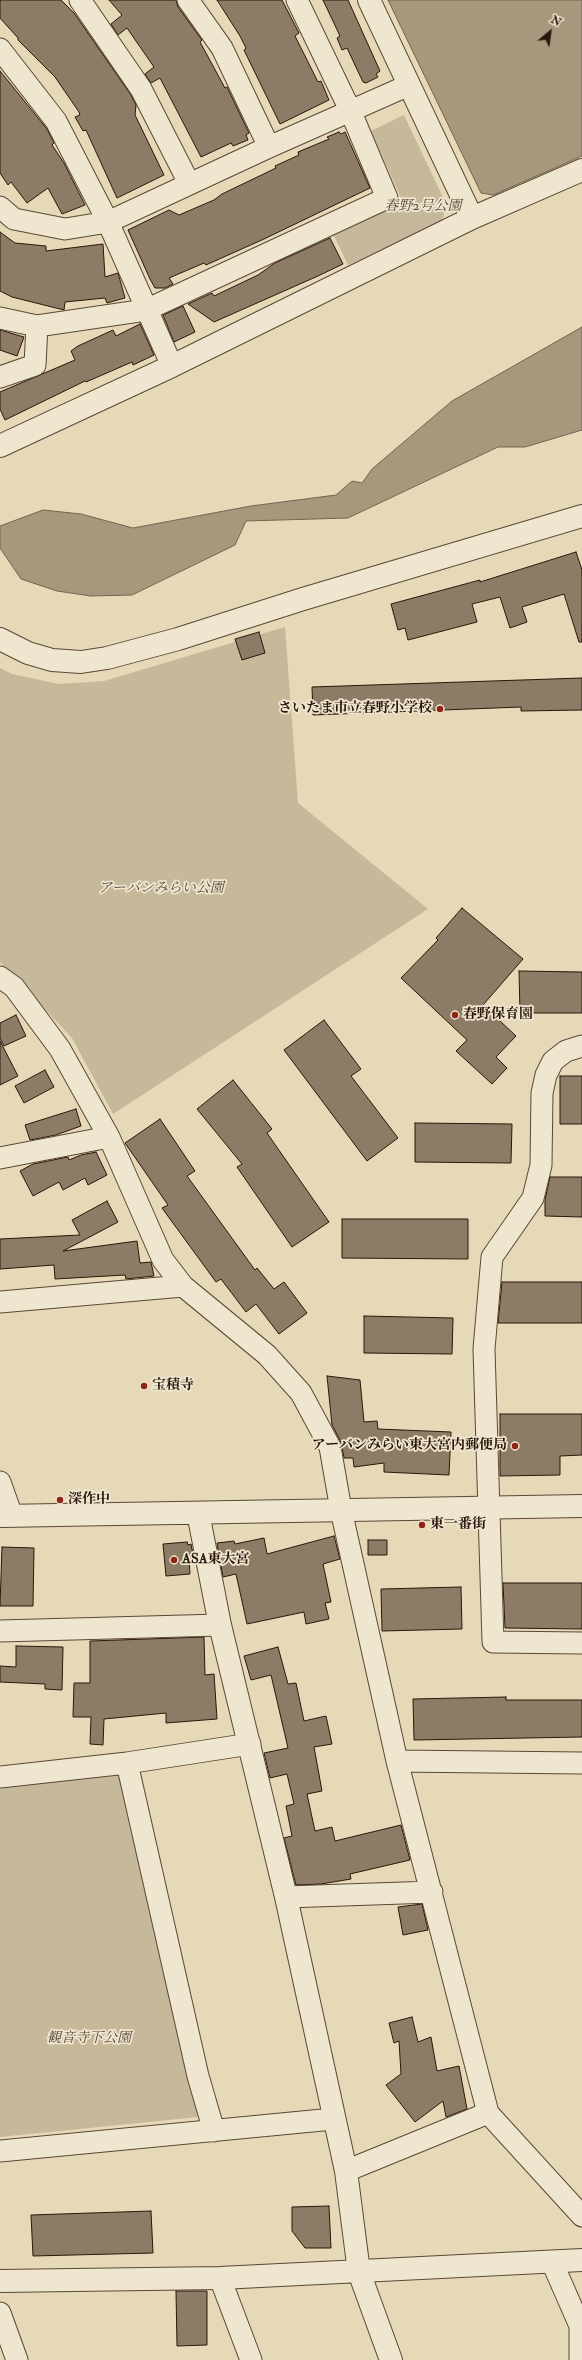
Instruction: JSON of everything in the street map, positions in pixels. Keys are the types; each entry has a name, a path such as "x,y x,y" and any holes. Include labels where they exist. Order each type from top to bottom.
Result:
{"street":[{"path":"80,0 141,89 189,183"},
{"path":"188,0 222,48 269,147"},
{"path":"0,318 37,326 146,310 387,198 350,110 297,0"},
{"path":"369,0 472,218"},
{"path":"0,49 56,121 108,222 172,366"},
{"path":"0,207 14,219 65,229 108,222 189,183 350,110 409,86"},
{"path":"0,446 172,366 472,218 582,170"},
{"path":"0,377 35,365 37,326"},
{"path":"0,639 28,653 60,661 81,662 142,650 310,597 582,516"},
{"path":"0,977 14,987 60,1049 108,1137 163,1260 183,1286 267,1355 301,1393 330,1447 341,1510 397,1761 488,2113 582,2216"},
{"path":"582,1046 566,1051 553,1061 546,1075 542,1093 541,1165 533,1198 492,1257 484,1349 493,1642 582,1643"},
{"path":"0,1158 108,1137"},
{"path":"0,1302 183,1286"},
{"path":"0,1482 6,1516 582,1506"},
{"path":"198,1513 220,1625 286,1897 333,2119 346,2172 358,2272 391,2360"},
{"path":"0,1632 220,1625"},
{"path":"0,1777 127,1763 250,1744"},
{"path":"397,1761 582,1763"},
{"path":"127,1763 196,2068 214,2131"},
{"path":"286,1897 432,1892"},
{"path":"346,2172 488,2113"},
{"path":"0,2151 333,2119"},
{"path":"0,2281 220,2278 582,2260"},
{"path":"552,2262 580,2326 580,2360"},
{"path":"220,2278 251,2360"},
{"path":"0,2313 16,2360"}],"green space":[{"name":"春野2号公園","path":"404,115 447,206 441,223 348,265 332,232 402,200 371,131"},
{"name":"アーバンみらい公園","path":"285,627 298,803 428,909 113,1114 72,1038 0,962 0,668 12,674 59,684 104,681"},
{"name":"観音寺下公園","path":"121,1773 198,2117 0,2137 0,1785"}],"shaded area":[{"path":"388,0 582,0 582,156 493,195 481,193"},
{"path":"582,327 582,430 525,447 498,447 348,518 246,521 235,545 132,595 91,596 57,591 21,579 0,548 0,526 43,510 81,514 133,528 251,506 336,495 352,481 362,483 372,469 452,401"}],"building":[{"path":"0,0 61,0 74,13 131,95 136,105 135,115 164,175 117,198 86,130 83,131 75,117 80,115 79,112 55,77 18,40 18,38 0,18"},
{"path":"109,0 176,0 178,7 202,40 200,42 225,88 227,87 249,133 246,135 248,140 233,146 231,143 201,157 160,78 151,83 145,74 154,67 127,28 118,35 111,24 122,15"},
{"path":"217,0 282,0 299,33 295,36 318,82 321,81 329,100 280,124 244,50 246,48 240,36"},
{"path":"323,0 348,0 380,71 376,74 378,77 366,83 363,82 347,48 342,50 337,38 340,36"},
{"path":"0,71 47,129 54,143 52,145 64,163 85,205 62,214 48,188 27,203 11,182 8,185 0,173"},
{"path":"339,132 341,134 345,132 370,188 206,265 204,263 169,278 173,284 165,288 155,288 128,230 169,210 179,215 214,200 222,194 276,168 275,166 299,155 298,152 329,139 327,137"},
{"path":"0,232 15,243 46,246 46,251 103,244 105,277 118,273 125,298 107,303 105,298 65,302 64,310 12,297 0,291"},
{"path":"330,238 343,264 318,276 214,322 188,304 212,293 214,296 258,275 275,263"},
{"path":"183,306 195,332 174,342 163,315"},
{"path":"140,324 154,355 133,365 132,362 86,382 85,381 5,420 0,409 0,392 75,360 71,351 78,346 113,330 116,336"},
{"path":"0,330 24,337 17,356 0,350"},
{"path":"576,552 582,570 582,642 579,642 564,594 522,607 527,622 510,628 500,597 472,604 477,622 408,640 405,628 398,630 391,604 480,580 480,582"},
{"path":"259,632 265,653 242,660 235,639"},
{"path":"582,678 582,710 521,711 521,707 313,715 312,687"},
{"path":"462,908 523,959 483,1005 516,1036 496,1057 507,1068 492,1084 456,1051 467,1040 401,978 438,940 436,938"},
{"path":"519,971 582,972 582,1013 520,1013"},
{"path":"16,1015 26,1036 4,1046 0,1038 0,1023"},
{"path":"324,1020 361,1069 351,1076 398,1138 367,1161 284,1050"},
{"path":"0,1041 18,1076 0,1085"},
{"path":"45,1070 54,1087 24,1103 15,1086"},
{"path":"560,1076 582,1076 582,1124 560,1124"},
{"path":"233,1080 272,1129 267,1133 329,1222 292,1247 237,1167 242,1164 197,1109"},
{"path":"76,1109 81,1126 56,1135 30,1140 25,1125"},
{"path":"160,1119 195,1171 187,1176 255,1270 257,1268 274,1289 284,1282 307,1313 279,1334 256,1304 246,1312 221,1279 216,1282 162,1208 168,1205 125,1143"},
{"path":"415,1123 512,1124 511,1163 415,1162"},
{"path":"96,1152 107,1175 88,1185 85,1178 63,1190 59,1182 33,1196 20,1171 33,1164 68,1157 69,1160 81,1155"},
{"path":"550,1177 582,1177 582,1217 545,1216 545,1200"},
{"path":"107,1201 118,1222 63,1251 137,1241 140,1263 151,1262 154,1276 126,1279 125,1275 55,1279 54,1265 0,1269 0,1239 80,1235 72,1220"},
{"path":"342,1219 468,1219 468,1259 342,1258"},
{"path":"502,1282 582,1282 582,1323 498,1323"},
{"path":"364,1316 453,1318 452,1354 364,1353"},
{"path":"327,1376 360,1380 364,1422 377,1421 378,1429 451,1432 449,1475 384,1472 384,1463 354,1467 353,1458 344,1458 341,1442 332,1425"},
{"path":"500,1414 582,1414 582,1455 560,1456 560,1475 500,1476"},
{"path":"334,1536 340,1559 323,1564 331,1602 325,1603 329,1619 306,1624 304,1612 247,1624 236,1574 223,1577 217,1543 234,1541 235,1544 264,1538 267,1554"},
{"path":"368,1540 387,1540 387,1555 368,1555"},
{"path":"187,1542 188,1545 191,1544 194,1559 189,1559 190,1574 166,1576 163,1544"},
{"path":"2,1547 34,1548 33,1606 0,1606"},
{"path":"503,1583 582,1583 582,1629 505,1628"},
{"path":"461,1587 462,1629 382,1631 381,1589"},
{"path":"204,1637 205,1675 214,1674 217,1719 166,1723 166,1713 104,1719 103,1745 90,1744 91,1717 73,1717 74,1683 90,1683 90,1641"},
{"path":"16,1646 63,1647 62,1690 45,1689 45,1684 0,1682 0,1666 16,1667"},
{"path":"278,1647 288,1684 296,1683 304,1721 326,1716 332,1744 314,1747 322,1791 307,1794 315,1831 332,1827 335,1841 401,1825 410,1860 350,1874 351,1879 321,1884 296,1885 284,1838 292,1836 286,1806 294,1804 287,1774 270,1778 264,1753 288,1748 271,1675 251,1680 244,1656"},
{"path":"506,1697 506,1700 582,1700 582,1737 414,1740 413,1699"},
{"path":"422,1904 428,1930 403,1935 398,1907"},
{"path":"412,2017 418,2042 431,2037 437,2071 459,2066 467,2109 446,2117 443,2101 415,2122 386,2085 401,2074 399,2041 394,2043 389,2023"},
{"path":"329,2206 331,2248 305,2248 292,2231 292,2207"},
{"path":"151,2211 153,2253 33,2256 31,2215"},
{"path":"176,2291 207,2291 207,2345 177,2346"}],"place":[{"name":"さいたま市立春野小学校","path":"440,709"},
{"name":"春野保育園","path":"455,1015"},
{"name":"宝積寺","path":"144,1386"},
{"name":"アーバンみらい東大宮内郵便局","path":"515,1446"},
{"name":"深作中","path":"60,1500"},
{"name":"東一番街","path":"422,1525"},
{"name":"ASA東大宮","path":"174,1560"}]}
